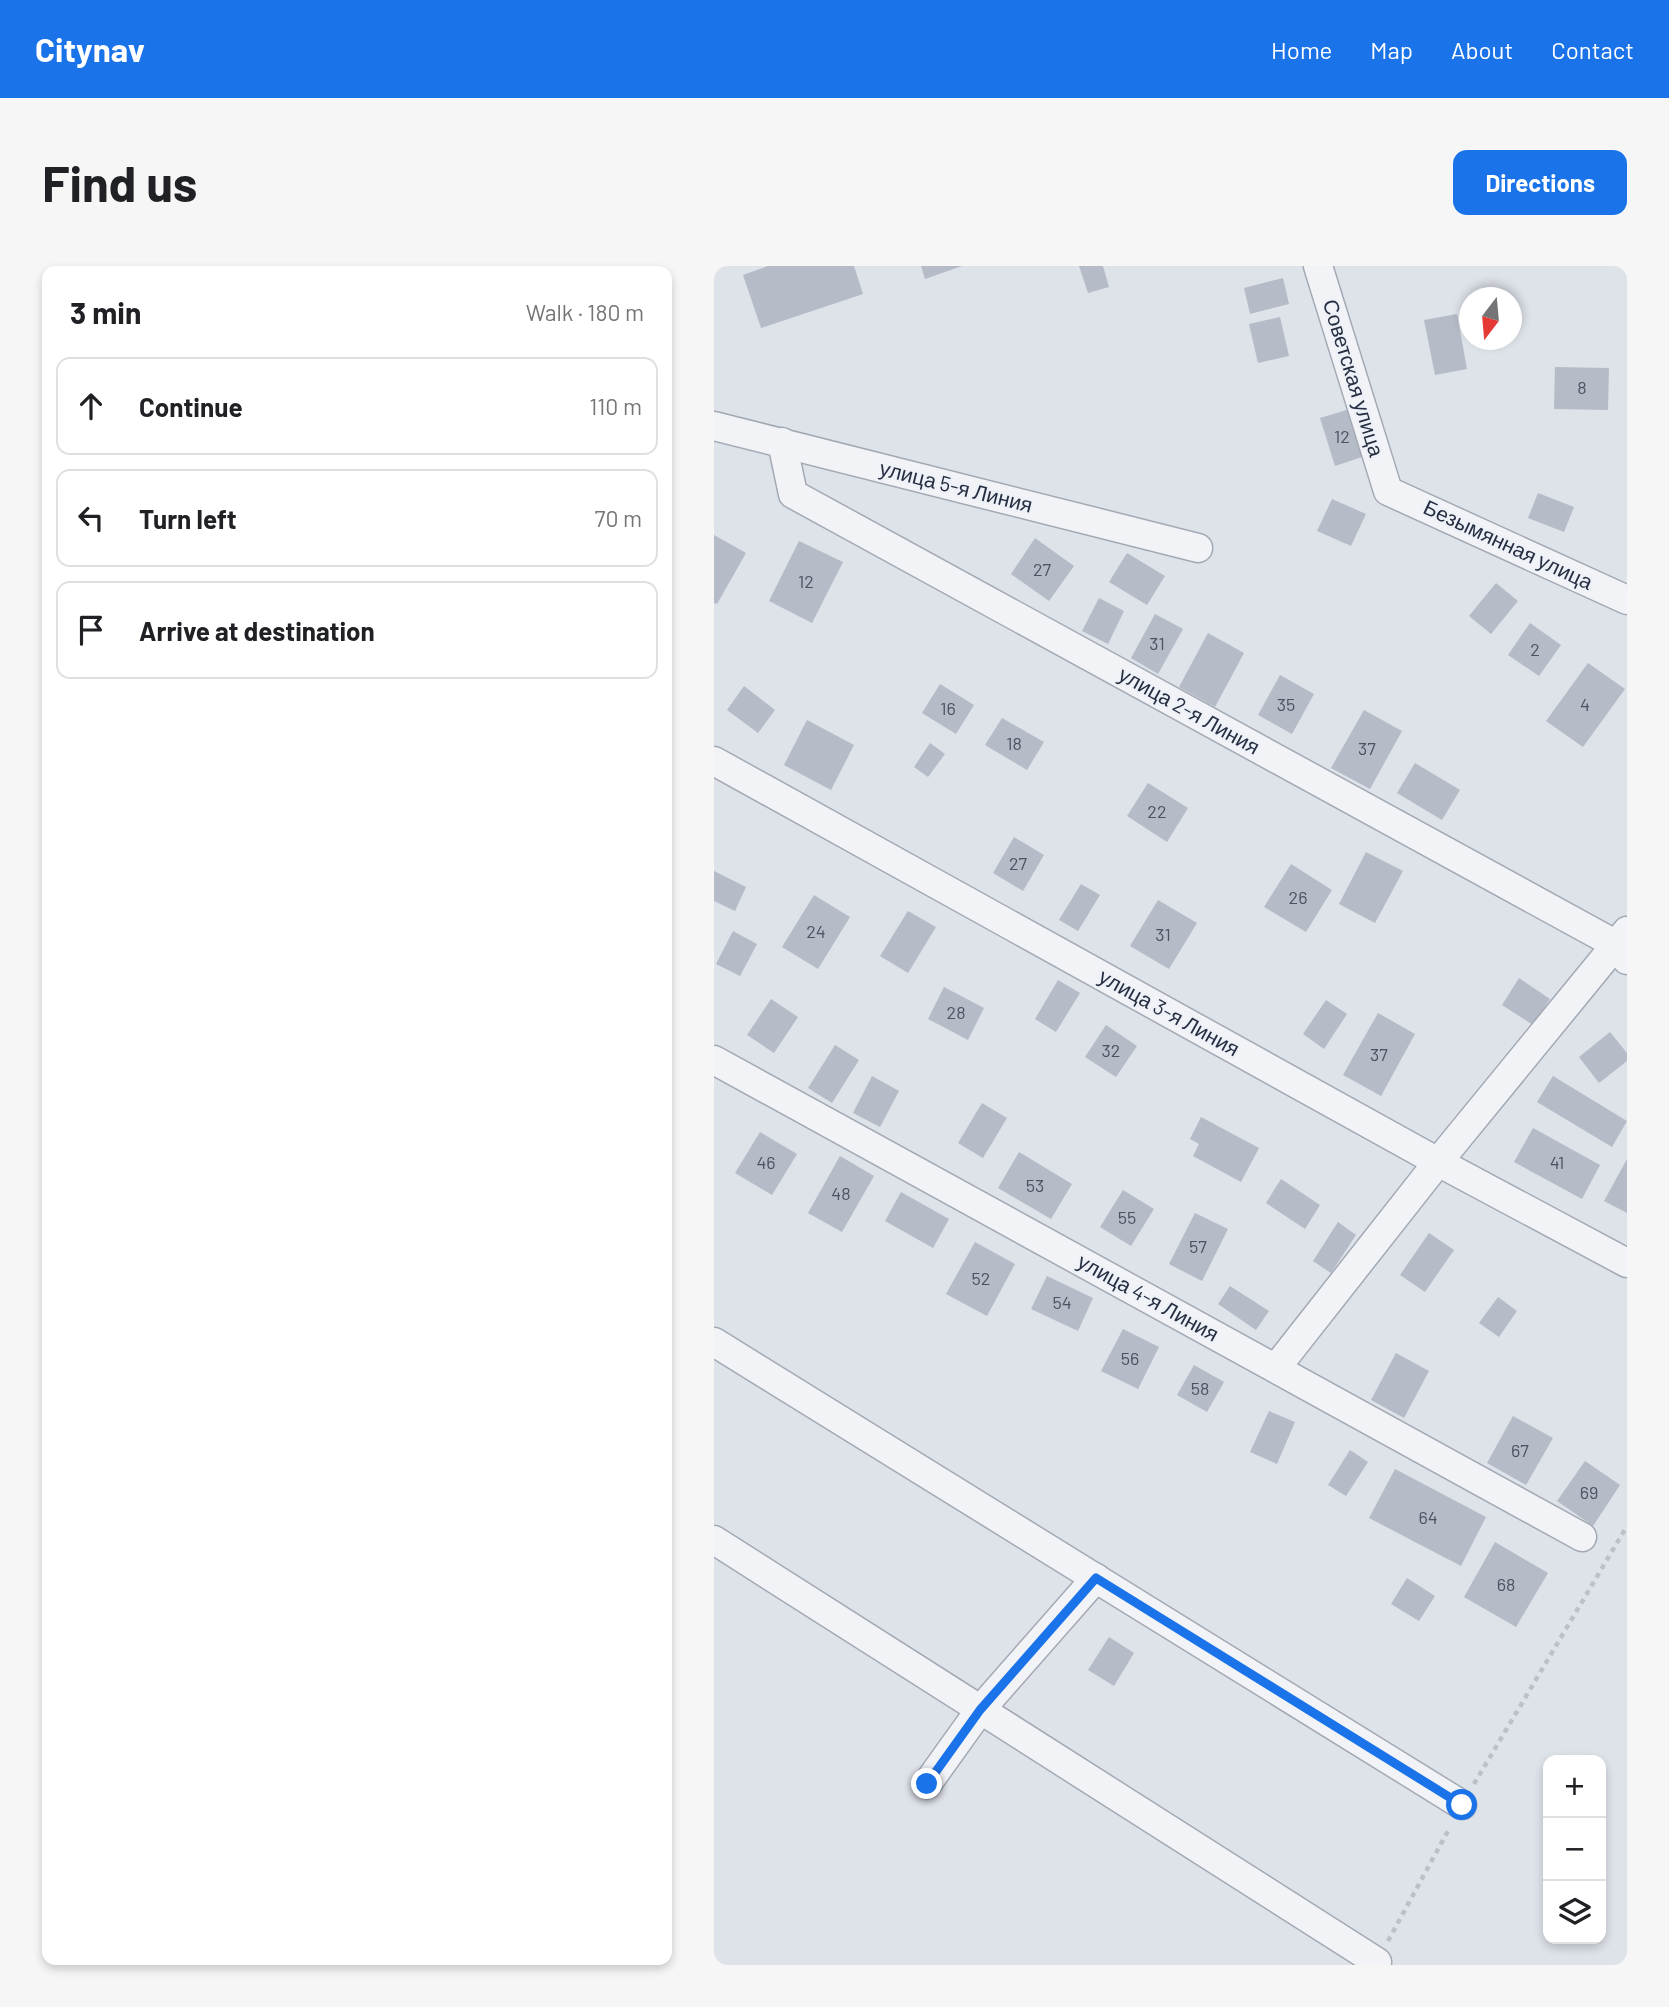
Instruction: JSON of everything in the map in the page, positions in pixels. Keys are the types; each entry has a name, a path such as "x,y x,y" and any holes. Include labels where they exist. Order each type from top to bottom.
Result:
{"street":[{"name":"Советская улица","path":"1318,266 1388,491"},
{"name":"улица 5-я Линия","path":"714,426 1198,548"},
{"name":"улица 2-я Линия","path":"782,442 793,494 1623,945"},
{"name":"Безымянная улица","path":"1388,491 1627,600"},
{"name":"улица 3-я Линия","path":"714,761 1438,1162 1627,1263"},
{"path":"1276,1368 1438,1162 1623,945"},
{"name":"улица 4-я Линия","path":"714,1060 1582,1537"},
{"path":"714,1342 1462,1805"},
{"path":"714,1540 1377,1962"},
{"path":"927,1784 980,1710 1096,1578"}],"path":[{"path":"1377,1962 1462,1805 1627,1526"}],"building":[{"path":"768,266 854,266 863,294 761,328 743,275"},
{"path":"921,266 962,266 925,279"},
{"path":"1079,266 1103,266 1109,287 1088,293"},
{"path":"1283,278 1289,304 1250,314 1244,288"},
{"path":"1457,314 1459,350 1464,350 1467,369 1435,375 1424,320"},
{"path":"1280,317 1289,356 1258,363 1249,324"},
{"path":"1555,367 1609,368 1608,410 1554,409"},
{"path":"1350,409 1365,456 1335,466 1320,418"},
{"path":"1538,493 1574,507 1564,532 1528,518"},
{"path":"1332,499 1366,514 1351,546 1317,531"},
{"path":"714,535 746,553 717,604 714,603"},
{"path":"1035,538 1074,566 1049,601 1011,574"},
{"path":"799,541 843,562 812,623 769,601"},
{"path":"1127,553 1165,576 1147,605 1109,582"},
{"path":"1496,583 1518,601 1491,634 1469,616"},
{"path":"1099,598 1124,611 1108,644 1082,631"},
{"path":"1155,614 1183,629 1158,674 1131,658"},
{"path":"1530,623 1561,645 1539,676 1508,655"},
{"path":"1208,633 1244,653 1215,707 1179,687"},
{"path":"1588,663 1625,689 1583,747 1546,721"},
{"path":"1280,675 1314,694 1292,734 1258,715"},
{"path":"940,684 974,705 956,734 922,713"},
{"path":"744,686 775,710 758,733 727,710"},
{"path":"1364,710 1402,731 1370,789 1331,768"},
{"path":"1002,718 1044,742 1027,770 985,745"},
{"path":"807,720 854,745 831,790 784,765"},
{"path":"930,743 945,754 928,777 914,767"},
{"path":"1415,763 1460,790 1442,820 1397,793"},
{"path":"1148,783 1188,808 1167,842 1127,816"},
{"path":"1014,837 1044,855 1023,891 993,873"},
{"path":"1366,852 1403,871 1375,923 1339,904"},
{"path":"1291,864 1332,890 1306,932 1264,907"},
{"path":"714,871 746,887 735,911 714,901"},
{"path":"1081,884 1100,895 1078,931 1059,920"},
{"path":"814,895 850,917 818,969 782,947"},
{"path":"1158,900 1197,923 1169,969 1130,946"},
{"path":"908,911 936,927 908,973 880,956"},
{"path":"733,931 757,944 740,976 716,964"},
{"path":"1519,978 1550,999 1533,1025 1502,1005"},
{"path":"1058,980 1080,993 1056,1032 1035,1019"},
{"path":"944,987 984,1008 968,1040 928,1019"},
{"path":"771,999 798,1017 774,1053 747,1035"},
{"path":"1326,1000 1347,1014 1324,1049 1303,1034"},
{"path":"1378,1013 1415,1034 1381,1096 1343,1075"},
{"path":"1106,1025 1137,1046 1116,1077 1085,1057"},
{"path":"1610,1032 1627,1053 1627,1061 1599,1083 1579,1057"},
{"path":"835,1045 859,1060 832,1103 808,1088"},
{"path":"872,1076 899,1091 880,1127 853,1113"},
{"path":"1553,1076 1627,1121 1612,1147 1537,1102"},
{"path":"982,1103 1007,1118 983,1158 958,1143"},
{"path":"1201,1117 1259,1148 1241,1182 1193,1156 1199,1144 1190,1139"},
{"path":"1533,1128 1600,1165 1582,1199 1514,1162"},
{"path":"760,1132 797,1154 772,1195 735,1173"},
{"path":"1019,1152 1072,1184 1051,1219 998,1188"},
{"path":"840,1156 874,1176 842,1232 808,1213"},
{"path":"1627,1159 1627,1213 1604,1201"},
{"path":"1281,1179 1320,1205 1305,1229 1266,1203"},
{"path":"1123,1190 1154,1209 1131,1246 1100,1227"},
{"path":"901,1192 949,1219 933,1248 885,1221"},
{"path":"1195,1213 1228,1229 1202,1281 1169,1264"},
{"path":"1338,1222 1356,1235 1331,1273 1313,1261"},
{"path":"1429,1233 1454,1250 1425,1292 1400,1275"},
{"path":"975,1242 1015,1264 987,1316 946,1294"},
{"path":"1047,1276 1093,1298 1078,1331 1031,1309"},
{"path":"1230,1286 1269,1311 1256,1330 1218,1304"},
{"path":"1498,1297 1517,1311 1499,1337 1479,1323"},
{"path":"1123,1329 1159,1347 1138,1389 1101,1371"},
{"path":"1396,1353 1429,1371 1404,1418 1371,1400"},
{"path":"1194,1365 1224,1382 1207,1412 1177,1395"},
{"path":"1269,1411 1295,1422 1277,1464 1250,1452"},
{"path":"1513,1416 1553,1438 1526,1485 1487,1463"},
{"path":"1350,1450 1368,1462 1346,1496 1328,1485"},
{"path":"1585,1461 1620,1485 1593,1526 1557,1501"},
{"path":"1395,1469 1486,1517 1461,1566 1369,1518"},
{"path":"1495,1542 1548,1573 1516,1627 1464,1597"},
{"path":"1407,1578 1435,1596 1419,1621 1391,1604"},
{"path":"1109,1637 1134,1653 1114,1686 1088,1670"}],"route":[{"path":"927,1784 980,1710 1096,1578 1462,1805"}]}
